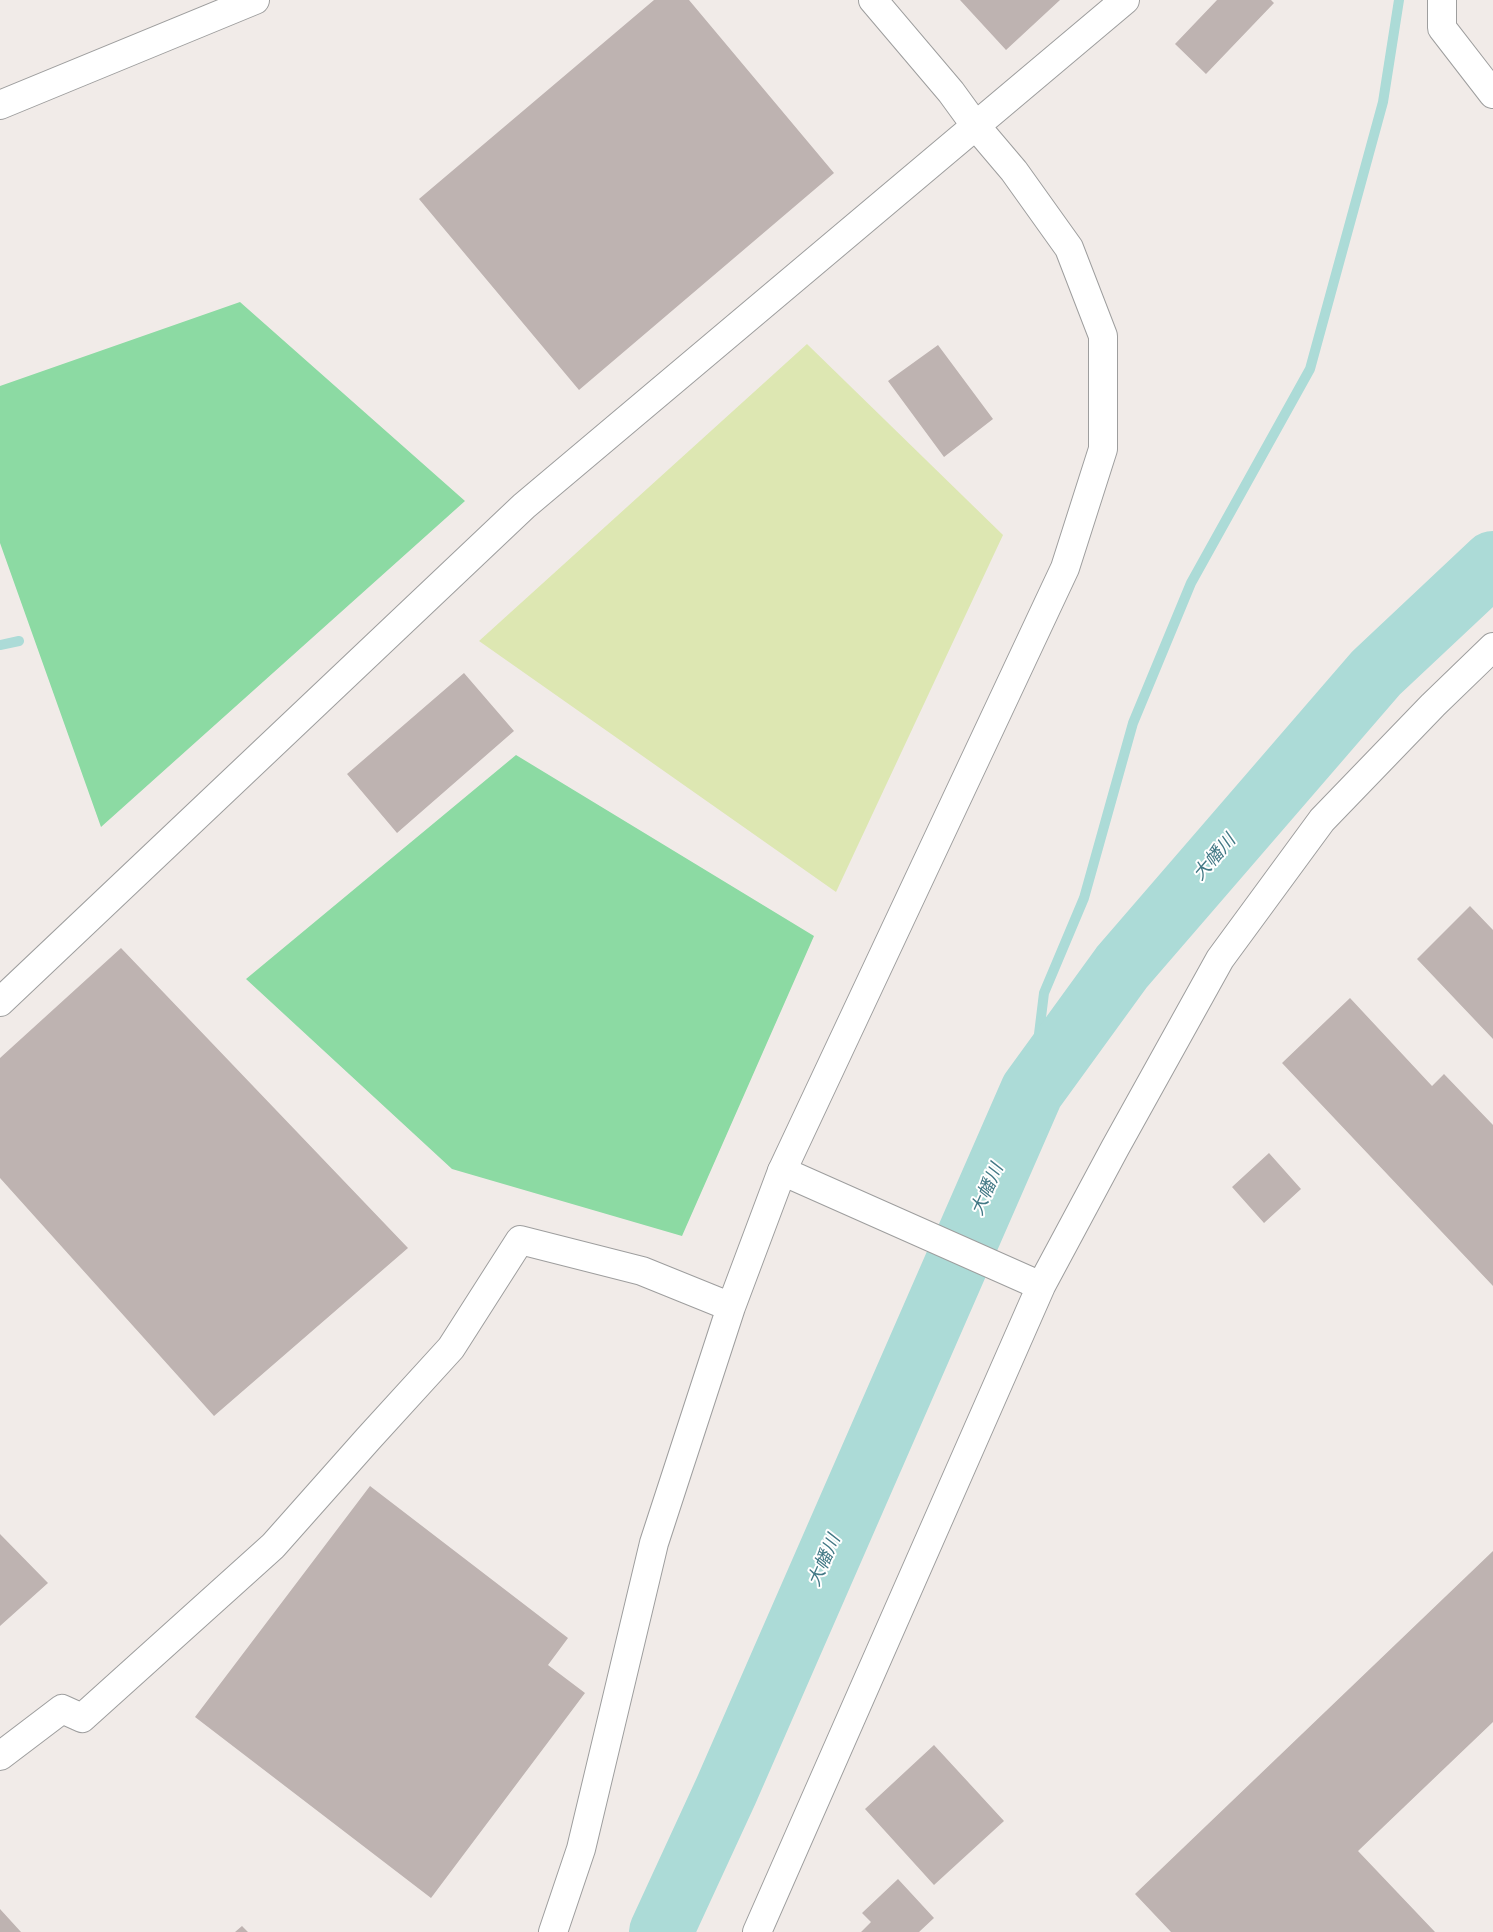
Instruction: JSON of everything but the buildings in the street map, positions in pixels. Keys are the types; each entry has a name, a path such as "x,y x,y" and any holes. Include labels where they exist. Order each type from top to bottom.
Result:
{"street":[{"path":"0,105 255,0"},
{"path":"553,1932 581,1849 654,1544 731,1307 782,1171 1065,568 1102,450 1103,336 1069,248 1014,171 975,125 951,92 873,0"},
{"path":"0,1002 524,506 1125,0"},
{"path":"1442,0 1442,28 1493,94"},
{"path":"757,1932 1041,1286 1220,959 1322,820 1433,705 1493,647"},
{"path":"782,1171 1041,1286"},
{"path":"0,1756 62,1709 82,1718 273,1546 452,1348 520,1240 642,1271 731,1307"}],"green space":[{"path":"240,302 465,501 101,827 0,543 0,386"},
{"path":"807,344 1003,535 836,892 479,641"},
{"path":"516,755 814,936 682,1236 452,1169 246,979"}],"waterway":[{"path":"1032,1091 1044,993 1084,898 1133,723 1191,583 1310,369 1383,102 1399,0"},
{"name":"大幡川","path":"661,1932 726,1791 1032,1091 1122,967 1376,673 1493,563"},
{"path":"0,645 19,641"}]}
